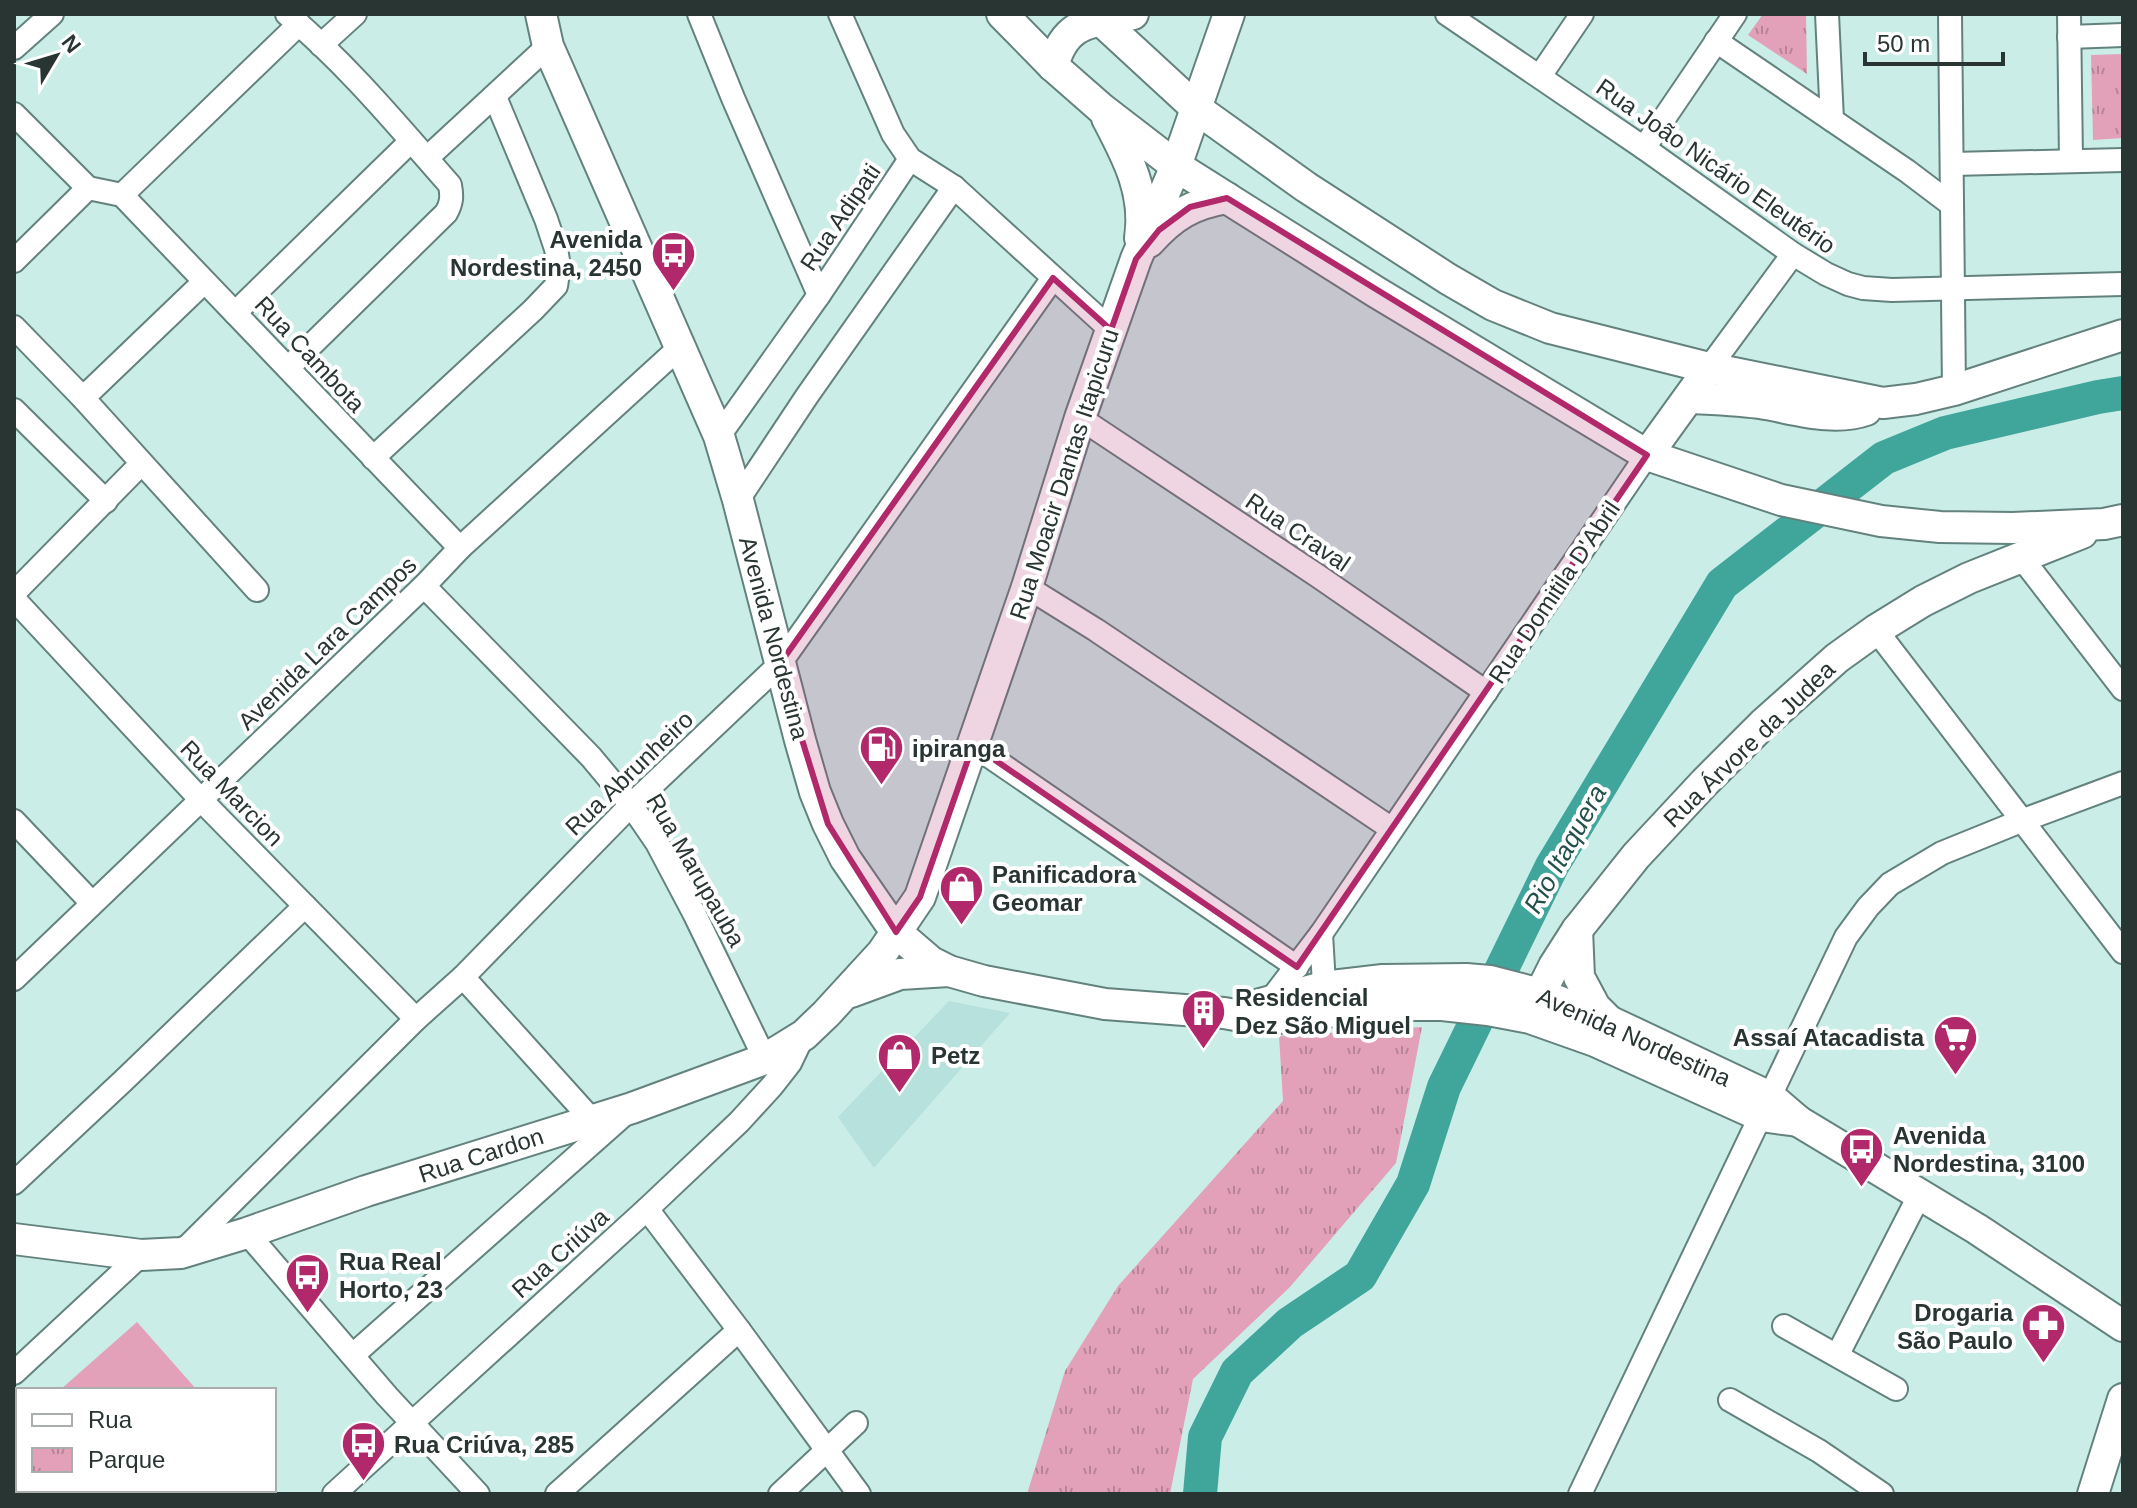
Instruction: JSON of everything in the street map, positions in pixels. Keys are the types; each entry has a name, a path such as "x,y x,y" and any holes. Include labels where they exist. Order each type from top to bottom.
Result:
{"street":[{"path":"14,48 52,14"},
{"path":"321,45 355,14"},
{"name":"Avenida Nordestina","path":"541,14 548,46 719,436 779,665 815,792 828,824 845,858 896,932 931,962 984,981 1105,1004 1224,1013 1263,1020 1383,980 1443,992 1490,981 1552,1025 1798,1121 1977,1229 2123,1326"},
{"path":"699,14 819,295"},
{"name":"Rua Adipati","path":"719,436 910,159 893,134 840,14"},
{"path":"1002,14 1020,35 1102,109 1176,166 1647,455 1781,500 1881,521 1940,527 2013,528 2114,522"},
{"path":"1053,66 1067,35 1097,18 1133,14"},
{"name":"Rua Moacir Dantas Itapicuru","path":"896,932 920,897 1027,587 1080,418 1136,259 1176,166 1229,14"},
{"name":"Rua João Nicário Eleutério","path":"1447,14 1793,254 1848,284 1892,290 2123,284"},
{"path":"1540,76 1582,14"},
{"path":"1644,148 1735,14"},
{"path":"1827,14 1832,120"},
{"path":"1950,14 1954,390"},
{"path":"2069,14 2071,160"},
{"path":"1097,18 1197,109 1306,187 1493,305 1550,328 1709,368 1883,403"},
{"path":"14,114 88,188 122,195 293,19 427,158 450,185 451,202 446,213 288,368"},
{"path":"2069,37 2123,35"},
{"path":"1716,41 1952,205"},
{"path":"427,158 548,46"},
{"path":"373,458 556,286 559,277 556,249 495,97"},
{"path":"1102,109 1123,149 1140,193 1142,218 1136,259"},
{"path":"235,313 411,141"},
{"path":"910,159 954,187 1111,330"},
{"path":"1952,164 2123,160"},
{"path":"738,500 954,187"},
{"path":"14,261 88,188"},
{"name":"Rua Cambota","path":"122,195 460,548"},
{"path":"1136,259 1173,217 1190,207 1227,198"},
{"name":"Rua Domitila D'Abril","path":"1269,1002 1321,934 1647,455 1793,254"},
{"name":"Rua Abrunheiro","path":"181,1253 416,1019 463,977 631,805 779,665 1053,278"},
{"path":"83,398 204,282"},
{"path":"14,327 83,398 257,590"},
{"path":"1689,398 1759,403 1829,414 1859,413 1883,403 1954,390 2123,335"},
{"name":"Avenida Lara Campos","path":"14,979 460,548 679,348"},
{"path":"14,410 106,501"},
{"name":"Rua Craval","path":"1080,418 1486,692"},
{"path":"14,593 141,464"},
{"name":"Rua Árvore da Judea","path":"1520,1002 1554,966 1577,930 1636,856 1705,782 1802,687 1837,658 1923,601 1957,584 2114,522"},
{"path":"2021,557 2123,689"},
{"name":"Rua Marupauba","path":"424,586 591,757 631,805 657,843 694,913 765,1059"},
{"path":"1027,587 1392,829"},
{"name":"Rua Marcion","path":"14,599 201,800 416,1019"},
{"path":"1876,630 2123,952"},
{"path":"973,745 1297,967"},
{"path":"1580,1494 1846,937 1890,884 1942,853 2123,783"},
{"path":"14,821 92,903"},
{"path":"14,1183 305,906"},
{"path":"1577,930 1579,977 1595,1007 1609,1021"},
{"name":"Rua Cardon","path":"14,1239 141,1255 181,1253 366,1191 632,1108 765,1059 804,1035 846,994 896,932"},
{"path":"1321,934 1325,1000"},
{"path":"846,994 900,974 949,971"},
{"path":"463,977 592,1120"},
{"name":"Avenida Nordestina","path":"1224,1013 1269,1002 1325,1000"},
{"name":"Avenida Nordestina","path":"1520,1002 1609,1021 1766,1107"},
{"name":"Rua Criúva","path":"334,1494 739,1122 790,1063 804,1035"},
{"path":"353,1355 632,1108"},
{"path":"1838,1354 1920,1194"},
{"path":"647,1209 859,1494"},
{"path":"247,1233 478,1494"},
{"path":"14,1373 141,1255"},
{"path":"1784,1326 1896,1389"},
{"path":"557,1494 739,1330"},
{"path":"2093,1494 2123,1399"},
{"path":"1730,1400 1819,1451 1882,1494"},
{"path":"780,1494 856,1423"}],"highlighted area":[{"path":"1227,198 1647,455 1297,967 973,745 920,897 896,932 828,824 779,665 1053,278 1111,330 1136,259 1159,230 1190,207"}],"shaded area":[{"path":"949,1001 1010,1013 874,1168 838,1117"}],"green space":[{"path":"1763,14 1806,14 1807,74 1748,35"},
{"path":"2123,54 2123,138 2093,140 2091,55"},
{"path":"1422,1027 1396,1163 1290,1287 1193,1379 1170,1494 1027,1494 1065,1371 1118,1286 1283,1101 1279,1036"},
{"path":"137,1322 195,1388 62,1388"},
{"path":"16,1428 16,1492 182,1492 14,1494"}],"waterway":[{"name":"Rio Itaquera","path":"1200,1494 1205,1437 1237,1372 1290,1323 1360,1276 1413,1184 1444,1087 1552,866 1722,584 1884,458 1945,433 2123,393"}],"place":[{"name":"Avenida Nordestina, 2450","path":"673,292"},
{"name":"ipiranga","path":"881,787"},
{"name":"Panificadora Geomar","path":"961,927"},
{"name":"Residencial Dez São Miguel","path":"1204,1050"},
{"name":"Assaí Atacadista","path":"1955,1076"},
{"name":"Petz","path":"900,1094"},
{"name":"Avenida Nordestina, 3100","path":"1862,1188"},
{"name":"Rua Real Horto, 23","path":"308,1314"},
{"name":"Drogaria São Paulo","path":"2044,1365"},
{"name":"Rua Criúva, 285","path":"363,1483"}]}
